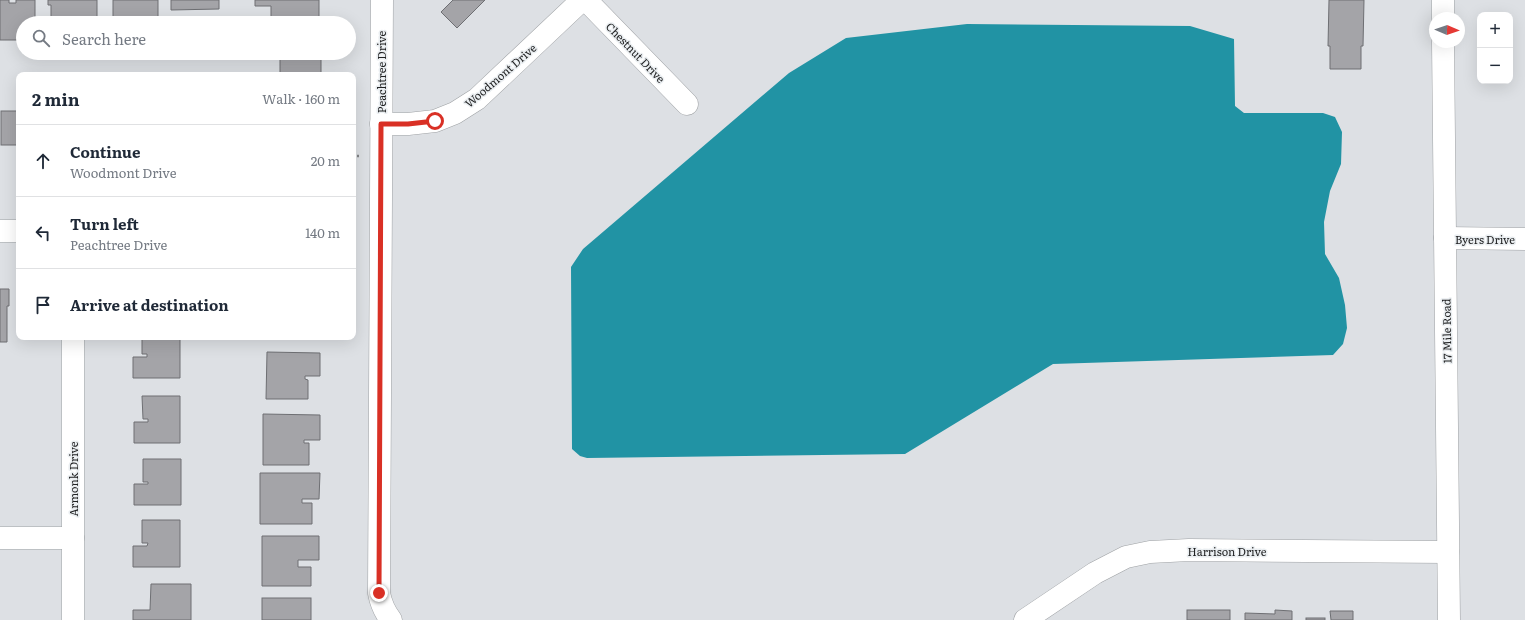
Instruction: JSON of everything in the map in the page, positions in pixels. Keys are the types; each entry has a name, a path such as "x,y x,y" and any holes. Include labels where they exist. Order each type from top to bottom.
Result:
{"street":[{"name":"Peachtree Drive","path":"382,0 379,593 381,604 385,613 391,620"},
{"name":"Woodmont Drive","path":"381,124 408,124 435,121 455,113 477,99 582,0"},
{"name":"Chestnut Drive","path":"586,0 687,104"},
{"path":"1443,0 1443,12"},
{"name":"17 Mile Road","path":"1443,48 1449,620"},
{"path":"0,231 16,231"},
{"name":"Byers Drive","path":"1445,238 1525,239"},
{"name":"Armonk Drive","path":"73,340 73,620"},
{"path":"0,538 73,538"},
{"name":"Harrison Drive","path":"1025,620 1100,570 1126,557 1150,552 1189,550 1448,552"}],"water":[{"path":"967,24 1190,26 1234,39 1235,106 1244,113 1323,113 1335,117 1342,132 1341,164 1330,191 1324,222 1325,254 1339,278 1345,305 1347,328 1343,344 1333,355 1053,364 905,454 587,458 580,456 572,449 571,267 583,249 789,73 846,38"}],"building":[{"path":"0,0 9,0 9,3 16,3 16,0 35,0 35,16 16,16 16,40 0,40"},
{"path":"48,0 97,0 97,16 51,16 51,5 48,5"},
{"path":"113,0 158,0 158,16 113,16"},
{"path":"171,0 219,0 219,9 171,10"},
{"path":"255,0 319,0 319,16 271,16 271,6 255,6"},
{"path":"453,0 485,0 457,28 441,12"},
{"path":"1329,0 1364,0 1361,69 1330,69 1330,46 1328,46"},
{"path":"280,60 321,60 321,72 280,72"},
{"path":"1,111 16,111 16,145 1,145"},
{"path":"0,289 9,289 9,306 7,306 7,342 0,342"},
{"path":"142,340 180,340 180,378 133,378 133,357 147,357 147,354 142,354"},
{"path":"267,352 320,353 320,376 305,376 305,379 308,380 308,399 266,399"},
{"path":"142,396 180,396 180,443 134,443 134,422 148,422 148,419 143,419"},
{"path":"263,414 320,415 320,440 304,440 304,443 309,443 309,465 263,465"},
{"path":"143,459 181,459 181,505 134,505 134,484 148,484 148,482 143,482"},
{"path":"260,473 320,473 319,499 302,499 302,503 312,503 312,524 260,524"},
{"path":"142,520 180,520 180,567 133,567 133,546 147,546 148,543 142,543"},
{"path":"262,536 319,536 319,560 298,560 298,567 311,567 311,586 262,586"},
{"path":"151,584 191,584 191,620 133,620 133,610 150,610"},
{"path":"262,598 311,598 311,620 262,620"},
{"path":"1187,610 1230,610 1230,620 1187,620"},
{"path":"1275,610 1292,611 1292,620 1245,620 1245,613 1275,614"},
{"path":"1330,611 1353,611 1353,620 1331,620"},
{"path":"1306,618 1325,618 1325,620 1306,620"}],"route":[{"path":"379,593 381,124 408,124 435,121"}]}
